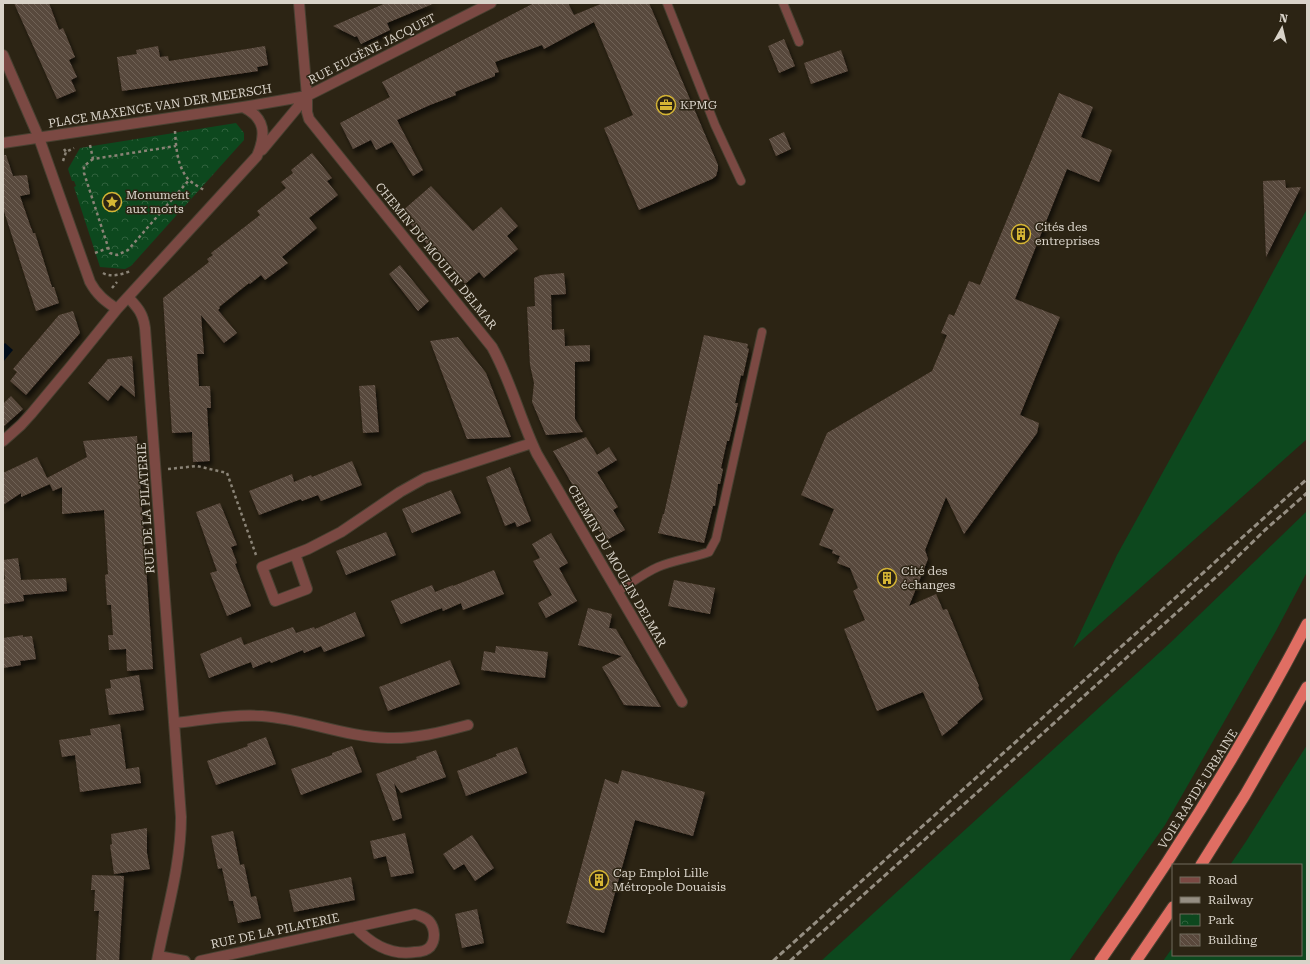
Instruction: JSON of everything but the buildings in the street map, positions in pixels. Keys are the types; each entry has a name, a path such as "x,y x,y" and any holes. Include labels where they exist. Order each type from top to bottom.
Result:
{"highway":[{"name":"VOIE RAPIDE URBAINE","path":"1100,961 1165,867 1225,772 1263,706 1307,624"},
{"path":"1202,864 1241,802 1307,687"},
{"path":"1136,961 1172,908"}],"street":[{"name":"CHEMIN DU MOULIN DELMAR","path":"299,3 307,112 309,119 492,347 501,365 532,443 682,702"},
{"name":"RUE EUGÈNE JACQUET","path":"307,96 491,3"},
{"path":"3,55 39,138 3,143"},
{"name":"PLACE MAXENCE VAN DER MEERSCH","path":"117,308 102,299 94,290 90,282 39,138 307,96"},
{"path":"3,441 31,414 117,308 257,156 307,96"},
{"path":"243,107 252,111 258,117 262,126 264,135 257,156"},
{"name":"RUE DE LA PILATERIE","path":"128,297 141,312 144,319 181,817 181,834 177,865 157,958 185,961"},
{"path":"295,554 307,588 275,601 262,567 295,554 308,549 341,532 406,488 425,478 532,443"},
{"path":"175,723 246,716 261,716 363,735 388,738 434,734 468,725"},
{"name":"RUE DE LA PILATERIE","path":"200,961 355,927 416,914 429,921 433,927 434,934 430,947 423,951 401,953 388,950 377,945 367,939 355,927"}],"lane":[{"path":"667,3 715,125 741,181"},
{"path":"783,3 799,42"},
{"path":"617,592 656,568 677,560 693,558 709,552 716,538 762,332"}],"path":[{"path":"175,129 176,146 180,164 188,180 205,191"},
{"path":"82,146 90,144 93,159"},
{"path":"61,146 66,152"},
{"path":"176,146 93,159 84,166 84,173 110,254 117,255 128,250 188,180"},
{"path":"63,163 66,152 75,147"},
{"path":"200,196 209,185"},
{"path":"98,269 108,276 122,274 133,270"},
{"path":"156,470 197,466 228,473 258,563 262,567"}],"green space":[{"path":"236,123 244,133 244,140 131,266 125,269 100,267 74,187 76,186 74,181 72,181 68,169 80,148"},
{"path":"1307,209 1307,439 1073,648 1117,555"},
{"path":"1307,511 1307,572 1276,631 1165,825 1069,961 821,961 1170,643"},
{"path":"1307,745 1307,961 1163,961 1172,948 1172,956 1302,956 1302,864 1231,864"}],"water":[{"path":"5,343 13,350 3,362 3,345"}],"railway":[{"path":"773,961 1307,479"},
{"path":"790,961 1225,569 1265,530 1307,493"}],"place":[{"name":"KPMG","path":"666,105"},
{"name":"Monument aux morts","path":"112,202"},
{"name":"Cités des entreprises","path":"1021,234"},
{"name":"Cité des échanges","path":"887,578"},
{"name":"Cap Emploi Lille Métropole Douaisis","path":"599,880"}]}
